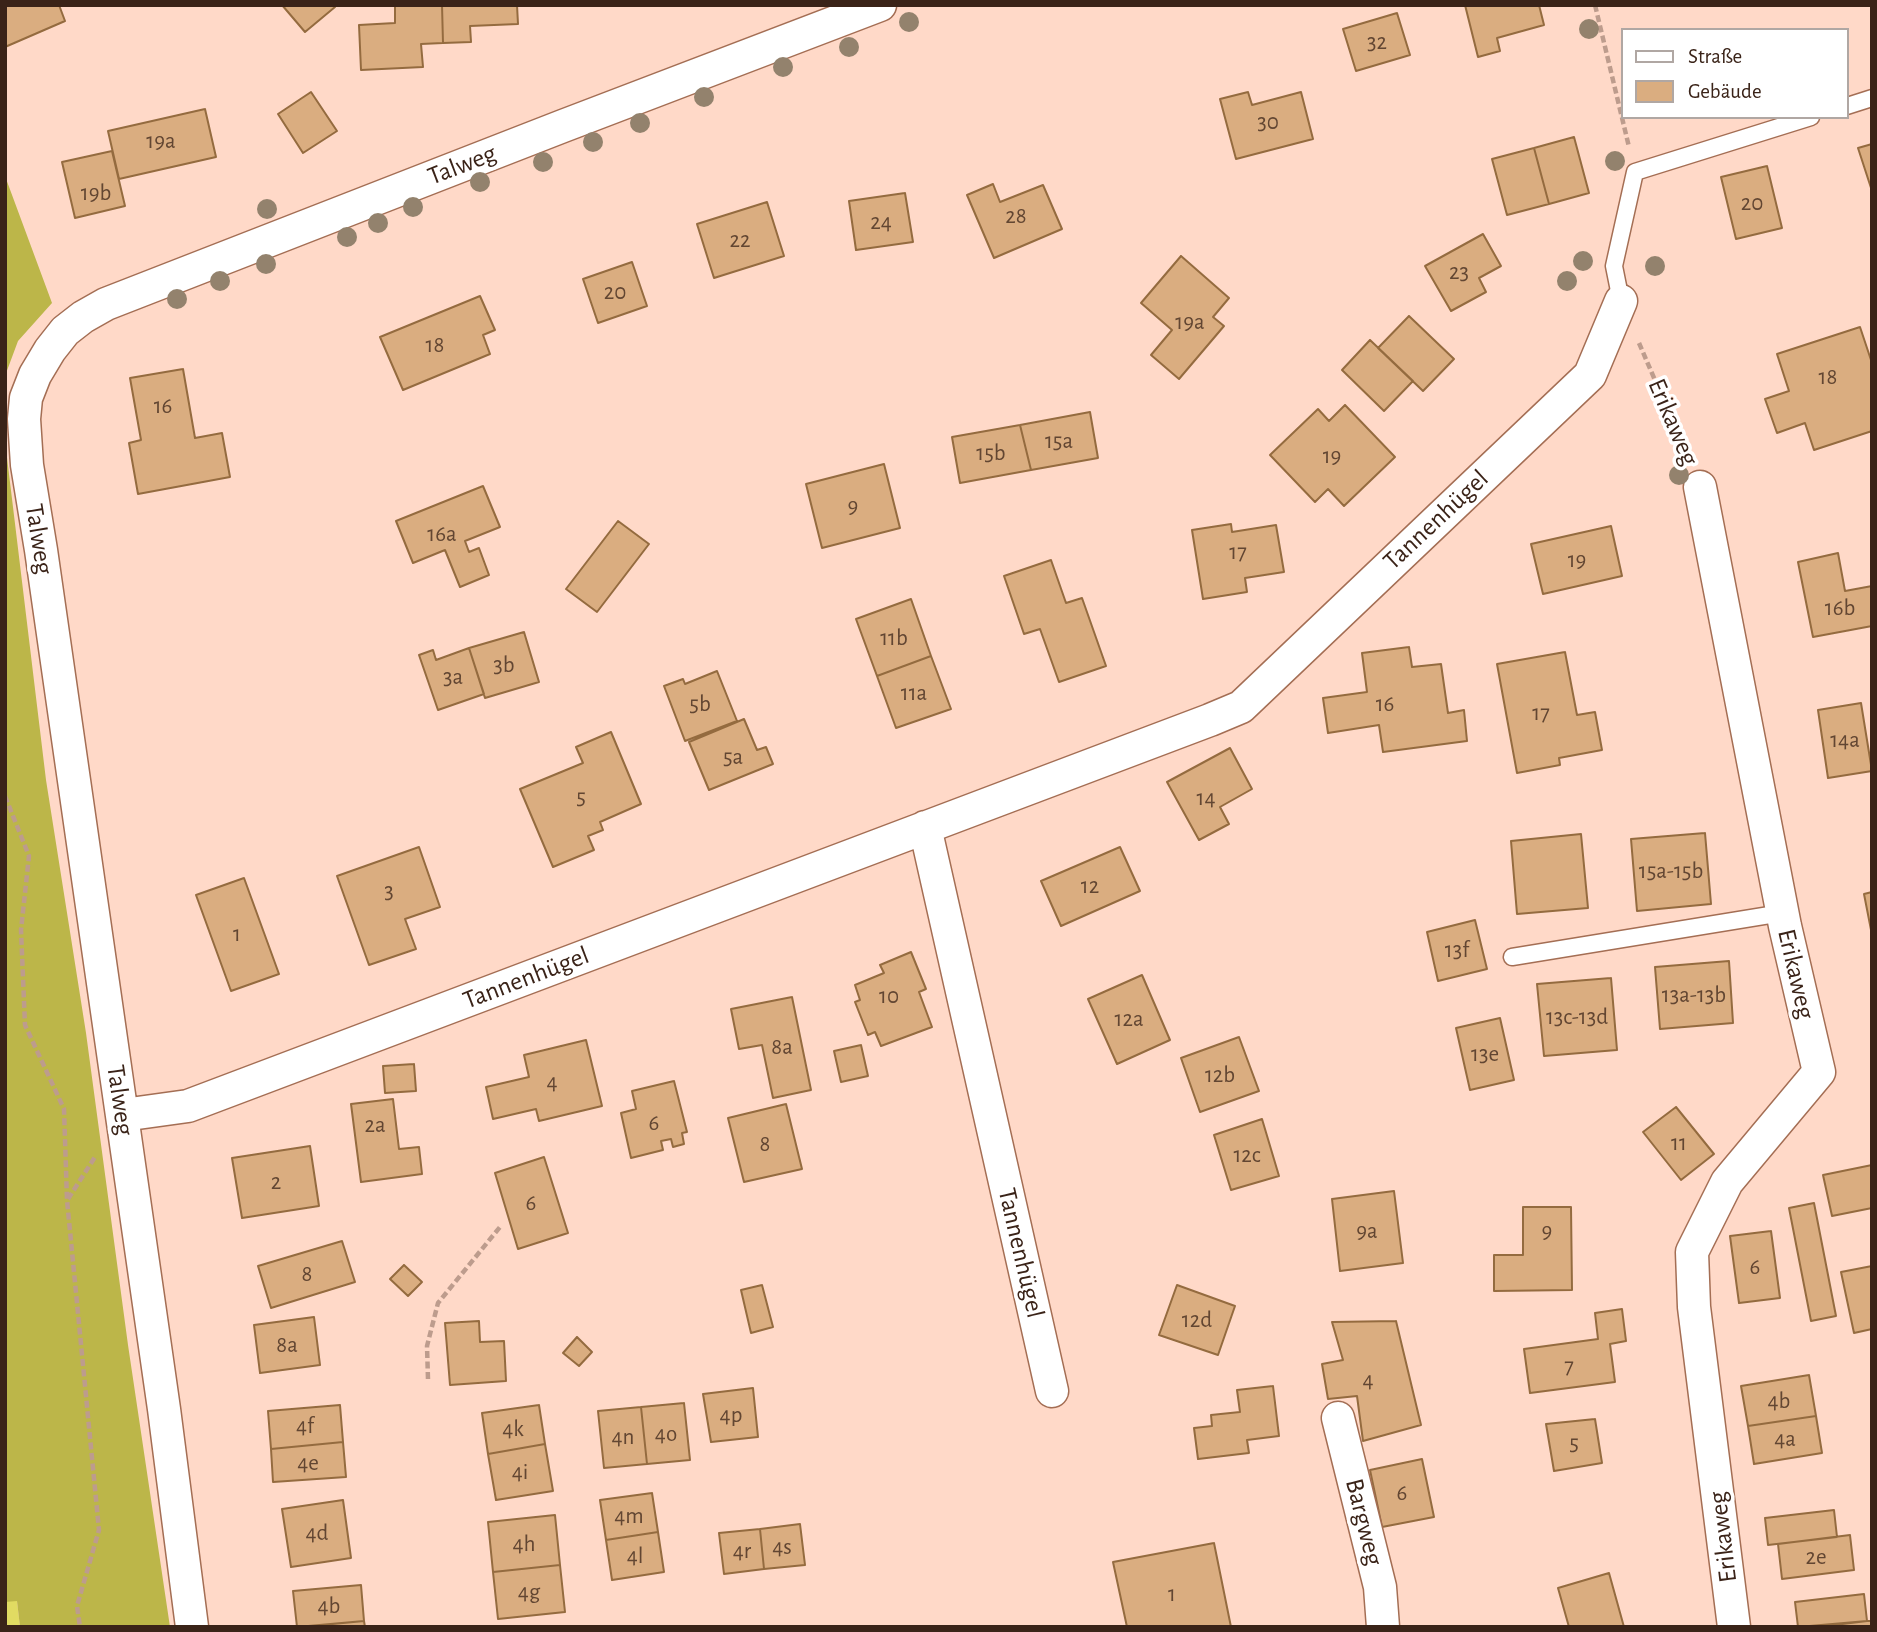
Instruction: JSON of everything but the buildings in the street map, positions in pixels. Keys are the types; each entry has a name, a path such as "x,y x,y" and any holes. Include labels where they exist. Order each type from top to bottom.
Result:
{"street":[{"name":"Talweg","path":"192,1627 164,1409 24,443 26,398 35,375 65,331 106,304 880,5"},
{"name":"Tannenhügel","path":"122,1115 188,1106 1241,707 1590,375 1621,301"},
{"name":"Erikaweg","path":"1700,487 1782,913 1819,1072 1727,1182 1692,1252 1694,1307 1734,1627"},
{"name":"Tannenhügel","path":"925,827 1052,1391"},
{"name":"Bargweg","path":"1338,1418 1380,1587 1383,1627"}],"lane":[{"path":"1849,105 1872,98"},
{"path":"1621,301 1614,266 1635,172 1805,119"},
{"path":"1512,957 1782,913"}],"path":[{"path":"1595,5 1622,118"},
{"path":"1622,119 1635,172"},
{"name":"Erikaweg","path":"1621,301 1700,487"},
{"path":"5,796 29,856 21,930 25,1025 64,1109 67,1200 99,1530 77,1606 80,1627"},
{"path":"428,1379 428,1346 438,1303 500,1227"}],"shaded area":[{"path":"5,176 52,303 18,341 5,376"},
{"path":"5,441 46,780 86,1033 128,1345 170,1627 20,1627 17,1601 5,1602"},
{"path":"5,1498 17,1601 20,1627 5,1627"}]}
